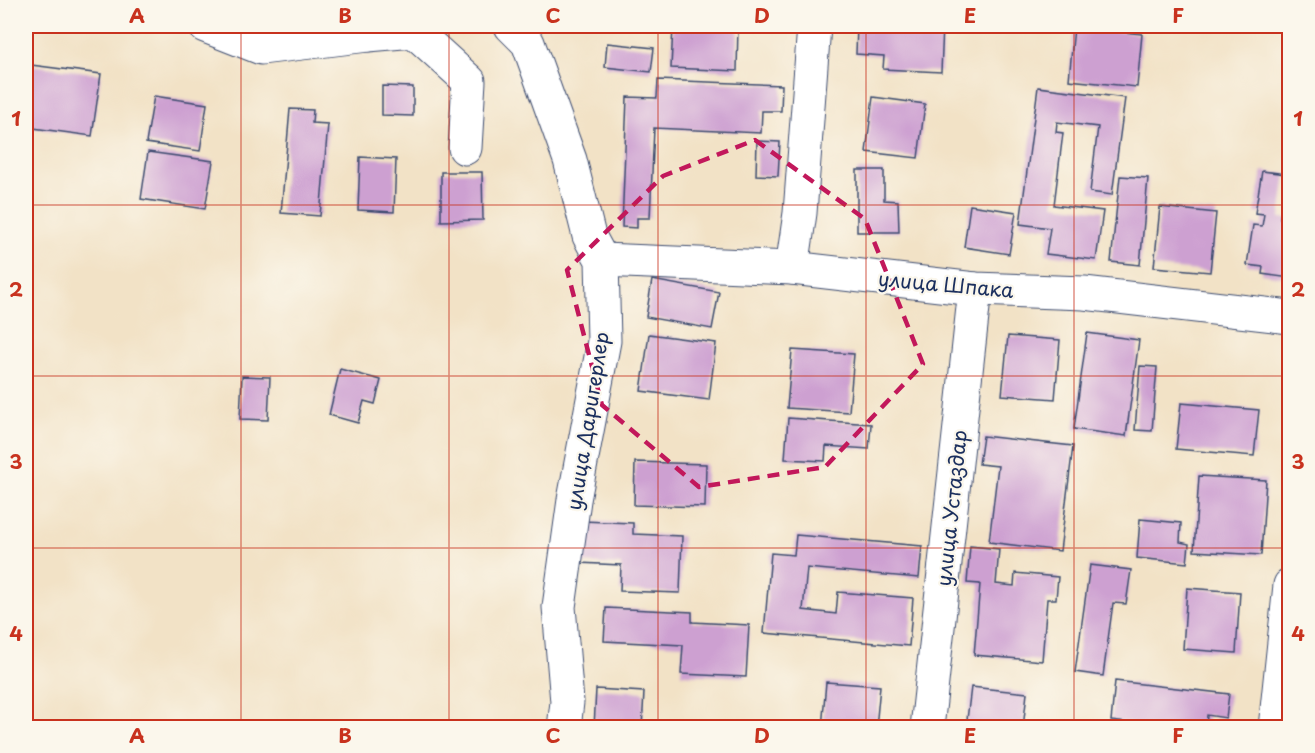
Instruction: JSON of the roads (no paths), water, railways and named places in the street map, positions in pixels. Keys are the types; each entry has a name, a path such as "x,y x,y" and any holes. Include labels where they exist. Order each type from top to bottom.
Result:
{"street":[{"path":"205,26 261,48 368,30 414,31 469,81 465,148"},
{"name":"улица Даригерлер","path":"511,26 528,43 570,160 589,236 602,260 604,341 574,500 559,607 567,702 564,728"},
{"path":"792,268 800,213 814,26"},
{"name":"улица Шпака","path":"602,260 792,268 975,289 1084,293 1290,317"},
{"name":"улица Устаздар","path":"927,728 975,289"},
{"path":"1275,728 1290,585"}]}
